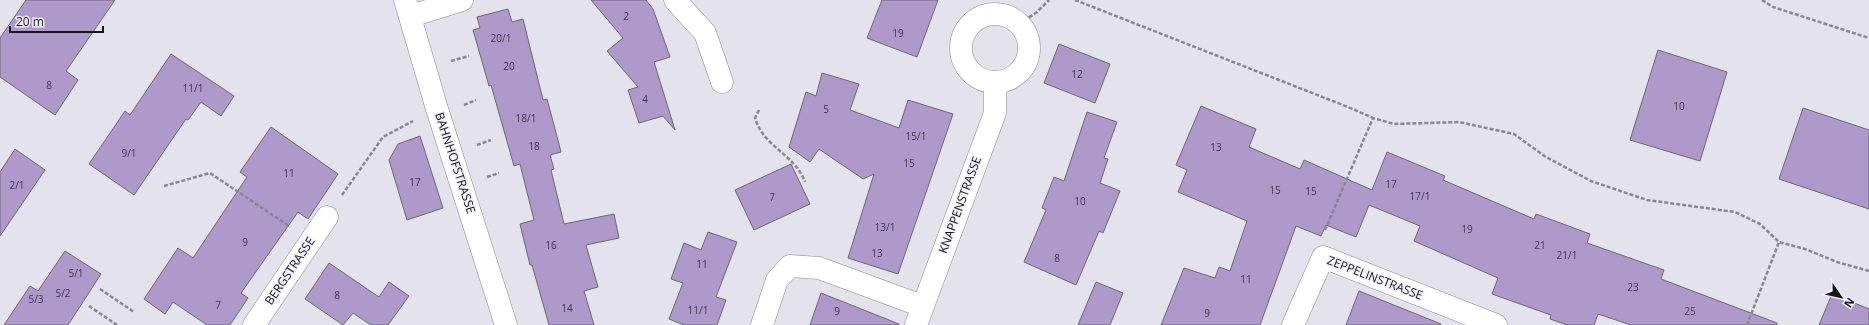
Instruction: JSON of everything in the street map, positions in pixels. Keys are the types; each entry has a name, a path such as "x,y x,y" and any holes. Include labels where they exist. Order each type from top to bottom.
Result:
{"street":[{"path":"408,8 462,0"},
{"path":"675,0 705,33 722,82"},
{"name":"BAHNHOFSTRASSE","path":"408,8 437,109 506,325"},
{"path":"997,14 1008,16 1019,24 1024,31 1028,43 1028,54 1024,65 1017,75 1006,81 984,81 974,76 966,68 960,47 962,36 976,19 986,15 997,14"},
{"name":"KNAPPENSTRASSE","path":"919,316 995,113 995,82"},
{"name":"BERGSTRASSE","path":"254,325 326,217"},
{"name":"ZEPPELINSTRASSE","path":"1293,325 1323,257 1496,325"},
{"path":"762,325 777,280 790,266 819,268 919,316"}],"path":[{"path":"1019,24 1037,12 1049,0"},
{"path":"1075,0 1373,118 1394,124 1459,122 1514,134 1546,157 1591,181 1648,200 1735,212 1760,224 1779,242 1804,249 1837,262 1869,270"},
{"path":"1762,0 1773,7 1869,38"},
{"path":"326,217 383,137 437,109"},
{"path":"759,110 755,118 759,129 802,172 806,182"},
{"path":"1323,257 1319,244 1373,118"},
{"path":"164,186 210,173 310,240"},
{"path":"1747,325 1779,242"},
{"path":"100,289 134,312"},
{"path":"89,306 117,325"}],"building":[{"path":"26,0 115,0 66,71 78,80 55,115 0,77 0,38"},
{"path":"591,0 646,0 653,9 670,57 654,62 675,130 663,116 639,123 628,90 638,87 607,51 623,38"},
{"path":"882,0 938,0 917,57 867,38"},
{"path":"508,9 512,22 523,19 543,100 547,99 554,125 561,152 550,155 554,169 551,170 564,224 614,214 619,238 586,245 598,287 584,291 594,325 549,325 532,265 530,265 520,224 534,220 520,164 514,166 491,85 489,86 473,30 480,28 477,17"},
{"path":"1059,44 1110,64 1095,103 1044,83"},
{"path":"1658,50 1727,72 1700,161 1630,140"},
{"path":"171,54 234,96 221,116 201,102 188,120 186,119 134,195 89,164 125,111 130,115"},
{"path":"822,73 859,84 850,110 899,128 908,100 953,114 898,274 848,258 874,174 863,179 819,149 810,162 789,147 806,92 816,96"},
{"path":"1201,106 1256,129 1249,147 1300,169 1304,160 1372,190 1387,152 1445,176 1443,180 1534,219 1536,214 1590,234 1587,243 1664,270 1661,279 1777,323 1777,325 1631,325 1598,314 1594,325 1567,325 1550,319 1551,315 1492,294 1498,278 1414,241 1420,226 1369,205 1356,237 1326,225 1321,236 1296,226 1260,325 1161,325 1184,268 1215,278 1219,267 1230,271 1247,221 1178,192 1187,170 1176,165"},
{"path":"1803,108 1869,130 1869,209 1779,179"},
{"path":"1087,112 1117,122 1104,158 1108,159 1100,183 1120,191 1103,233 1099,231 1076,285 1024,262 1046,210 1042,208 1054,177 1064,181"},
{"path":"271,127 338,174 308,219 298,212 241,293 248,298 230,325 207,325 173,302 165,314 144,299 178,248 193,258 247,177 240,172"},
{"path":"420,136 443,208 407,220 389,160 398,144"},
{"path":"15,149 45,170 0,236 0,172"},
{"path":"791,164 810,204 754,230 735,190"},
{"path":"708,232 737,242 716,297 726,300 717,325 684,325 669,319 683,283 671,279 684,243 701,250"},
{"path":"65,251 101,274 68,325 4,325 30,286 38,291"},
{"path":"329,263 379,297 389,282 409,296 388,325 371,325 353,313 343,325 305,299"},
{"path":"1096,282 1123,293 1110,325 1078,325"},
{"path":"1359,291 1441,324 1346,325"},
{"path":"821,293 899,324 899,325 810,325"},
{"path":"1832,294 1869,309 1869,325 1819,325"}]}
